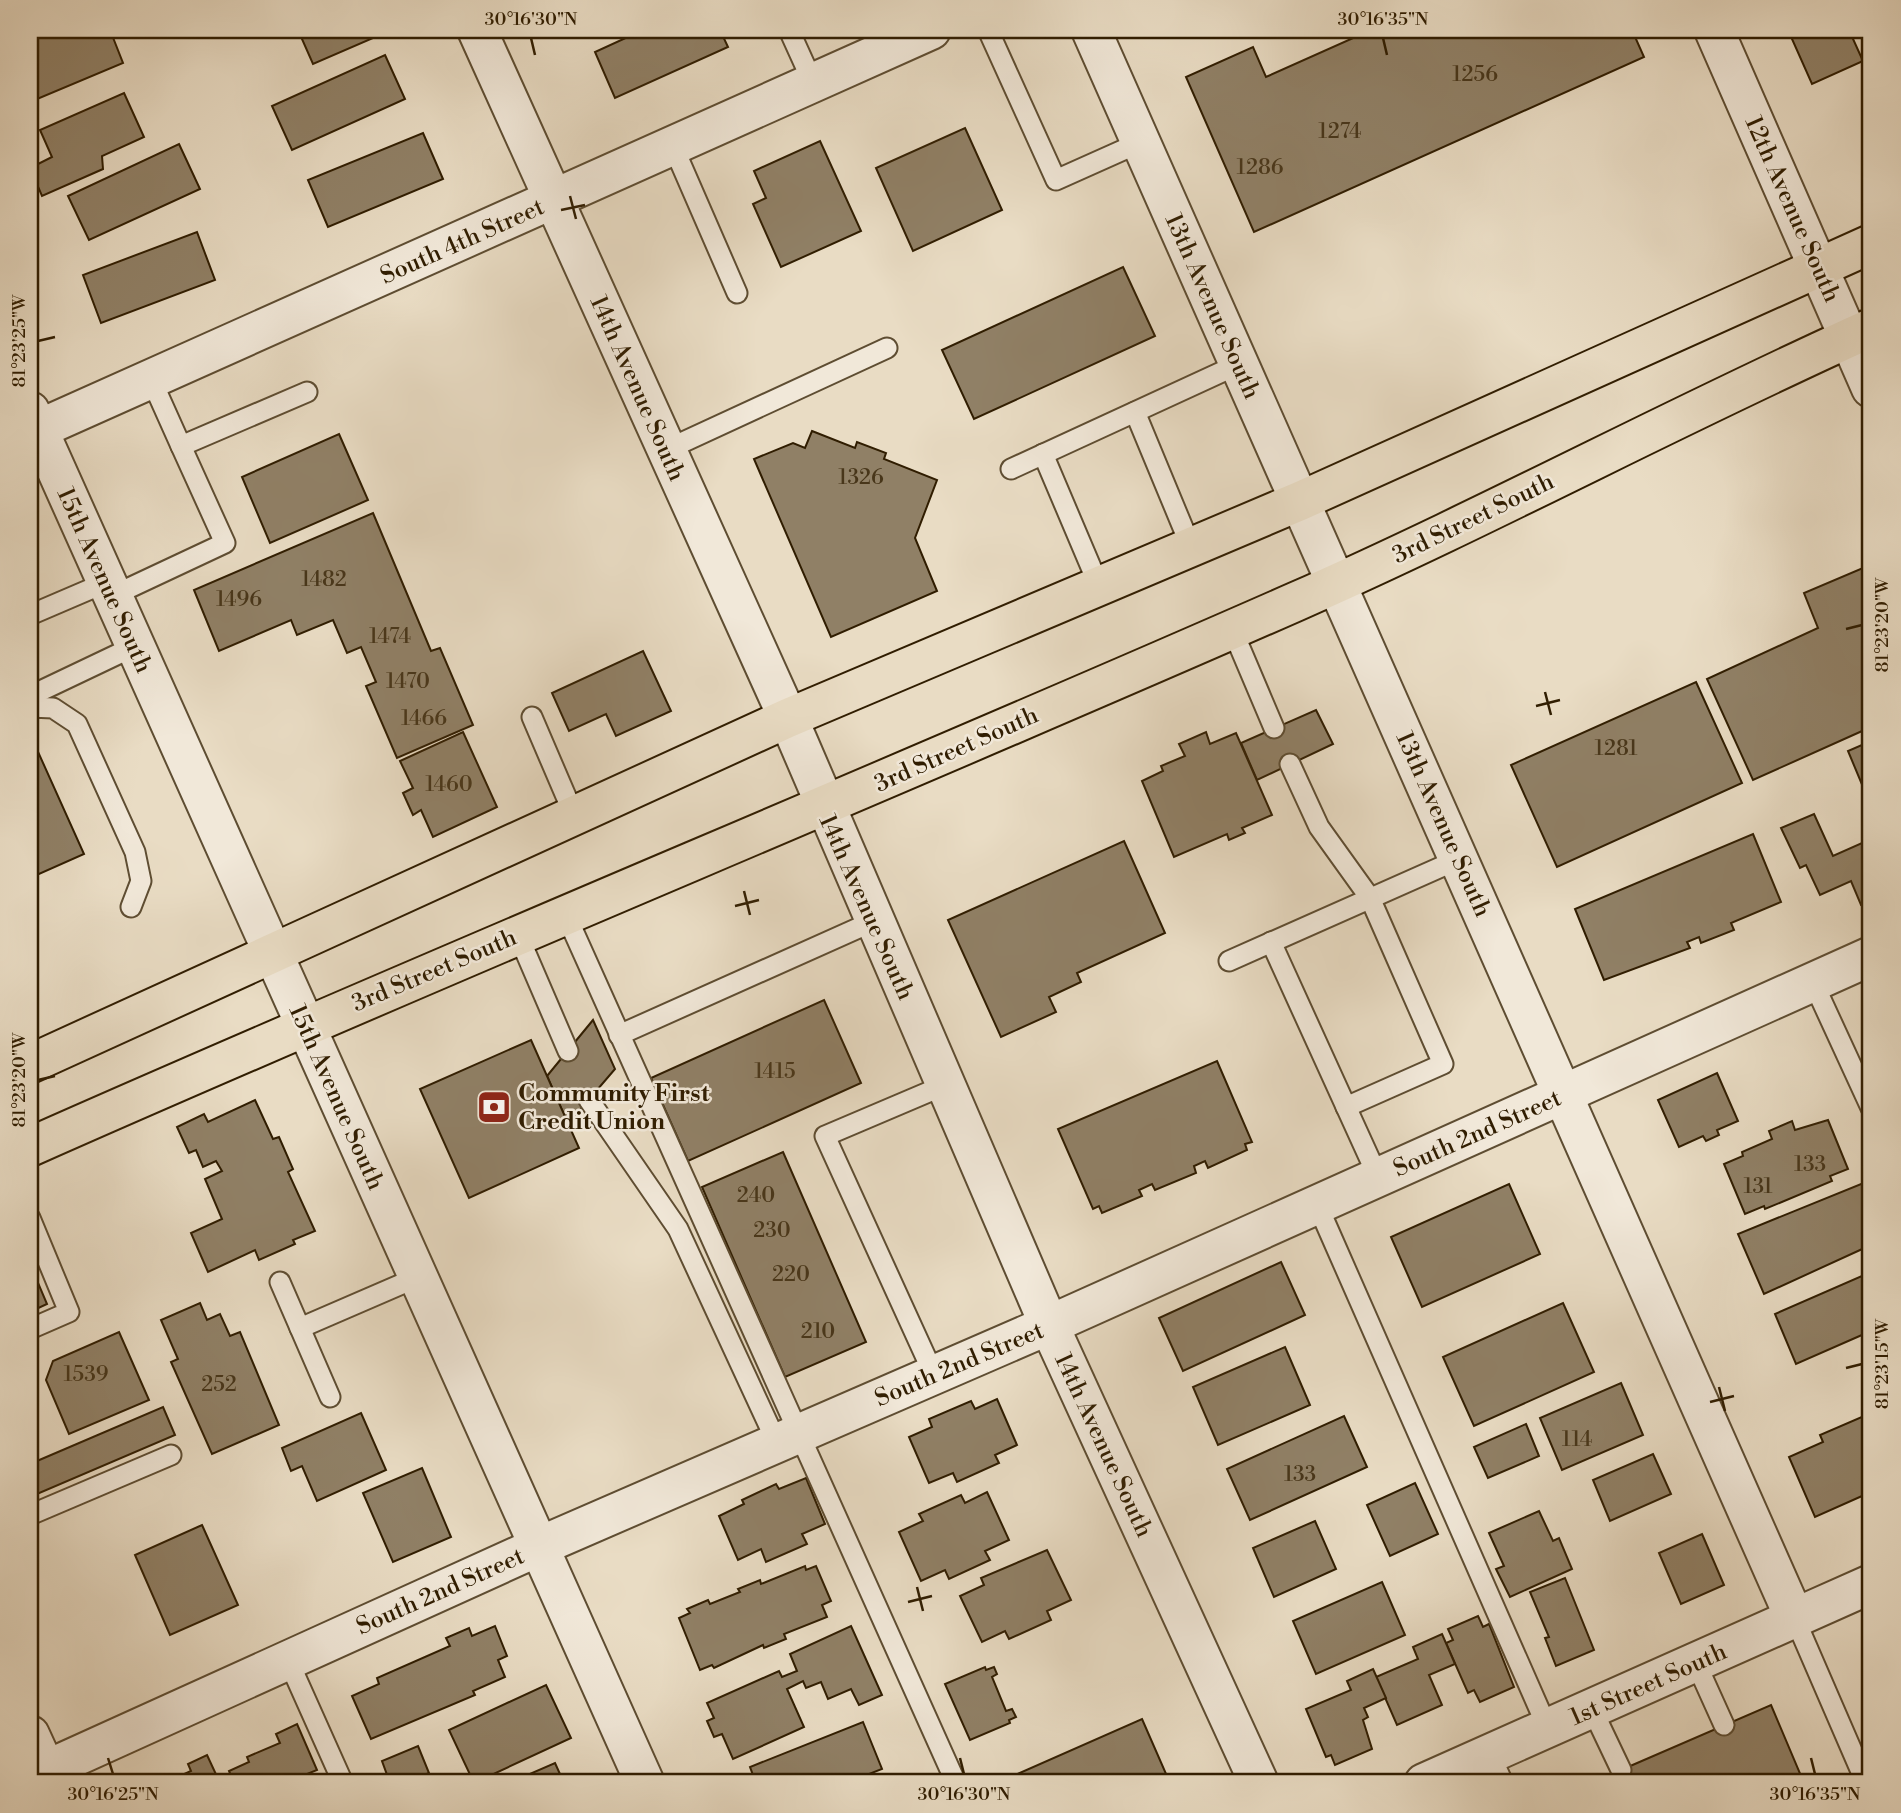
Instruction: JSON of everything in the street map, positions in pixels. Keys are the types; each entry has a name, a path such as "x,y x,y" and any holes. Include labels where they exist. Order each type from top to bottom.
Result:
{"main road":[{"path":"30,1064 788,718 1300,501 1871,244"},
{"name":"3rd Street South","path":"30,1147 304,1025 824,807 1336,583 1861,332"}],"street":[{"name":"14th Avenue South","path":"477,30 788,718 1049,1325 1259,1783"},
{"name":"South 4th Street","path":"32,424 151,379 931,30"},
{"name":"13th Avenue South","path":"1091,30 1795,1619"},
{"name":"12th Avenue South","path":"1714,30 1819,268 1861,332 1871,388"},
{"name":"15th Avenue South","path":"32,424 135,646 645,1783"},
{"name":"South 2nd Street","path":"49,1776 288,1660 540,1546 1049,1325 1871,956"},
{"name":"1st Street South","path":"1424,1783 1496,1769 1548,1729 1871,1584"},
{"path":"30,1735 49,1776"}],"lane":[{"path":"789,30 813,83"},
{"path":"988,30 1056,180 1141,142"},
{"path":"673,146 737,293"},
{"path":"666,450 887,348"},
{"path":"1011,469 1239,364"},
{"path":"30,615 109,589 225,543 151,379"},
{"path":"181,446 307,392"},
{"path":"1135,411 1191,547"},
{"path":"1042,454 1099,586"},
{"path":"1232,629 1274,728"},
{"path":"30,696 135,646"},
{"path":"30,708 52,708 77,724 135,852 141,881 131,907"},
{"path":"533,717 574,815"},
{"path":"1290,764 1319,827 1370,898 1443,1064 1346,1107"},
{"path":"1229,961 1459,859"},
{"path":"566,915 788,1438"},
{"path":"619,1035 874,921"},
{"path":"518,935 568,1051"},
{"path":"1271,942 1378,1177"},
{"path":"1813,982 1871,1108"},
{"path":"934,1375 825,1136 945,1085"},
{"path":"589,1100 678,1229 788,1438 956,1783"},
{"path":"1317,1204 1548,1729"},
{"path":"30,1218 69,1312 30,1329"},
{"path":"300,1328 418,1277"},
{"path":"280,1282 330,1397"},
{"path":"30,1515 171,1455"},
{"path":"1795,1619 1866,1783"},
{"path":"288,1660 343,1783"},
{"path":"1696,1663 1724,1725"},
{"path":"1592,1709 1621,1769"}],"building":[{"path":"39,30 110,30 123,63 30,102 30,34"},
{"path":"298,30 378,30 380,35 313,64"},
{"path":"643,30 720,30 728,47 615,98 595,52"},
{"path":"1371,30 1632,30 1644,57 1254,232 1186,77 1253,47 1266,77"},
{"path":"1788,30 1849,30 1863,61 1812,84"},
{"path":"385,55 405,99 292,150 272,106"},
{"path":"124,93 144,137 102,156 103,169 42,196 30,168 52,157 40,130"},
{"path":"965,128 1002,210 913,251 876,168"},
{"path":"423,133 443,179 328,227 308,180"},
{"path":"820,141 861,231 781,267 753,204 766,198 754,171"},
{"path":"179,144 200,189 89,240 68,196"},
{"path":"197,232 215,280 101,323 83,275"},
{"path":"1123,267 1155,336 974,419 942,350"},
{"path":"812,431 855,448 857,442 886,453 884,459 937,480 915,538 937,591 831,637 754,459 793,443 805,448"},
{"path":"339,434 368,500 270,543 242,477"},
{"path":"373,513 431,651 440,648 473,725 397,758 366,686 376,682 361,647 347,653 333,620 297,635 291,620 219,651 194,590"},
{"path":"1870,565 1871,727 1753,780 1707,679 1818,628 1804,593"},
{"path":"643,651 671,711 616,736 606,714 569,731 552,693"},
{"path":"1696,682 1742,783 1557,867 1511,765"},
{"path":"1316,710 1333,744 1257,780 1241,743"},
{"path":"463,732 497,807 433,837 421,810 413,815 403,793 413,788 400,761"},
{"path":"1206,732 1210,744 1236,733 1272,815 1242,828 1245,833 1229,840 1227,834 1174,857 1142,781 1163,771 1161,766 1185,756 1179,744"},
{"path":"30,734 84,854 30,878"},
{"path":"1871,741 1871,806 1848,751"},
{"path":"1814,814 1833,856 1871,839 1871,900 1861,905 1851,881 1820,895 1806,865 1800,868 1781,828"},
{"path":"1753,834 1781,902 1731,923 1734,930 1701,943 1699,937 1687,942 1690,948 1604,980 1575,909"},
{"path":"1124,841 1165,933 1077,973 1081,982 1049,997 1056,1012 1001,1037 948,920"},
{"path":"824,1000 861,1083 688,1161 651,1078"},
{"path":"593,1020 615,1069 568,1124 547,1076"},
{"name":"Community First Credit Union","path":"531,1040 579,1148 469,1198 420,1089"},
{"path":"1217,1061 1252,1142 1245,1144 1247,1150 1208,1168 1205,1161 1194,1166 1196,1173 1155,1190 1152,1184 1139,1190 1142,1196 1102,1213 1099,1206 1093,1209 1058,1129"},
{"path":"1717,1073 1738,1121 1717,1130 1719,1135 1706,1141 1703,1136 1679,1147 1658,1100"},
{"path":"255,1100 273,1139 279,1137 293,1169 288,1172 315,1231 293,1240 295,1244 259,1260 255,1250 208,1272 191,1233 222,1219 205,1179 222,1171 216,1161 203,1167 196,1150 189,1153 177,1127 204,1114 208,1122"},
{"path":"1828,1120 1848,1169 1830,1176 1832,1181 1765,1209 1764,1206 1745,1214 1724,1164 1743,1156 1742,1152 1772,1139 1769,1131 1792,1121 1795,1130"},
{"path":"783,1152 866,1342 785,1377 702,1187"},
{"path":"1871,1180 1871,1245 1764,1294 1738,1234"},
{"path":"1509,1184 1540,1254 1422,1307 1391,1237"},
{"path":"1281,1262 1305,1315 1183,1371 1159,1318"},
{"path":"30,1264 47,1304 30,1312"},
{"path":"1871,1272 1871,1331 1796,1364 1775,1314"},
{"path":"200,1303 207,1320 220,1314 230,1336 240,1332 279,1425 212,1454 171,1362 178,1359 161,1320"},
{"path":"1563,1303 1594,1372 1474,1426 1443,1357"},
{"path":"119,1332 149,1400 69,1434 46,1380 53,1361"},
{"path":"1285,1347 1310,1405 1218,1445 1193,1387"},
{"path":"1621,1383 1643,1435 1562,1470 1540,1418"},
{"path":"997,1399 1017,1445 995,1455 999,1463 957,1482 953,1473 929,1483 909,1437 932,1427 929,1419 971,1401 975,1409"},
{"path":"163,1407 175,1435 30,1497 30,1464"},
{"path":"361,1413 386,1470 317,1501 302,1466 291,1471 282,1448"},
{"path":"1871,1413 1871,1492 1815,1517 1789,1457 1823,1442 1820,1435"},
{"path":"1344,1416 1367,1467 1250,1520 1227,1469"},
{"path":"1526,1424 1539,1456 1488,1478 1474,1447"},
{"path":"1653,1454 1671,1494 1610,1521 1593,1480"},
{"path":"422,1468 451,1537 393,1562 363,1493"},
{"path":"806,1478 825,1524 802,1534 807,1544 766,1562 761,1549 738,1560 719,1516 744,1504 742,1500 776,1484 779,1489"},
{"path":"1415,1483 1438,1534 1390,1556 1367,1505"},
{"path":"987,1492 1009,1540 985,1551 990,1560 949,1579 945,1570 921,1581 899,1532 923,1521 919,1514 961,1495 965,1503"},
{"path":"1539,1511 1553,1541 1559,1538 1572,1569 1510,1597 1496,1569 1504,1566 1489,1533"},
{"path":"1315,1521 1336,1569 1274,1597 1253,1548"},
{"path":"202,1525 238,1605 170,1635 135,1555"},
{"path":"1702,1534 1724,1585 1681,1604 1659,1553"},
{"path":"1047,1550 1071,1600 1047,1611 1051,1620 1009,1639 1005,1631 982,1642 960,1596 984,1585 981,1578"},
{"path":"805,1566 806,1570 816,1566 831,1601 822,1605 827,1617 784,1634 786,1639 764,1648 763,1645 714,1668 712,1665 700,1670 679,1618 690,1613 687,1609 708,1600 710,1604 740,1592 738,1589 760,1580 761,1584"},
{"path":"1565,1578 1594,1650 1556,1666 1545,1638 1549,1637 1530,1592"},
{"path":"1382,1582 1405,1635 1316,1674 1293,1621"},
{"path":"1478,1616 1483,1627 1489,1624 1514,1687 1480,1702 1474,1690 1468,1693 1446,1643 1453,1640 1448,1629"},
{"path":"495,1626 507,1656 498,1660 505,1677 473,1691 475,1695 371,1739 352,1696 379,1684 377,1678 450,1646 446,1638 469,1628 472,1636"},
{"path":"851,1626 882,1695 859,1705 851,1689 828,1699 821,1682 806,1688 803,1681 787,1689 804,1727 733,1759 722,1734 714,1737 707,1721 714,1718 707,1703 779,1671 782,1677 797,1671 790,1654"},
{"path":"1442,1634 1455,1664 1429,1675 1442,1705 1397,1725 1376,1677 1418,1659 1413,1647"},
{"path":"985,1667 986,1670 994,1667 997,1674 992,1677 1006,1711 1012,1709 1016,1717 1009,1720 1010,1723 970,1740 945,1684"},
{"path":"1373,1669 1386,1698 1364,1708 1368,1717 1363,1720 1372,1749 1335,1765 1331,1755 1326,1757 1306,1709 1351,1690 1347,1681"},
{"path":"546,1685 571,1738 474,1783 449,1730"},
{"path":"1771,1705 1804,1783 1589,1783 1621,1770"},
{"path":"1142,1719 1170,1783 997,1783"},
{"path":"863,1722 882,1769 846,1783 756,1783 750,1767"},
{"path":"297,1724 317,1770 285,1783 234,1783 229,1771 249,1762 247,1757 280,1743 276,1734"},
{"path":"418,1746 429,1773 405,1783 390,1783 382,1761"},
{"path":"207,1755 220,1783 164,1783 191,1771 188,1764"},
{"path":"555,1763 564,1783 509,1783"}],"place":[{"name":"Community First Credit Union","path":"494,1107"}]}
